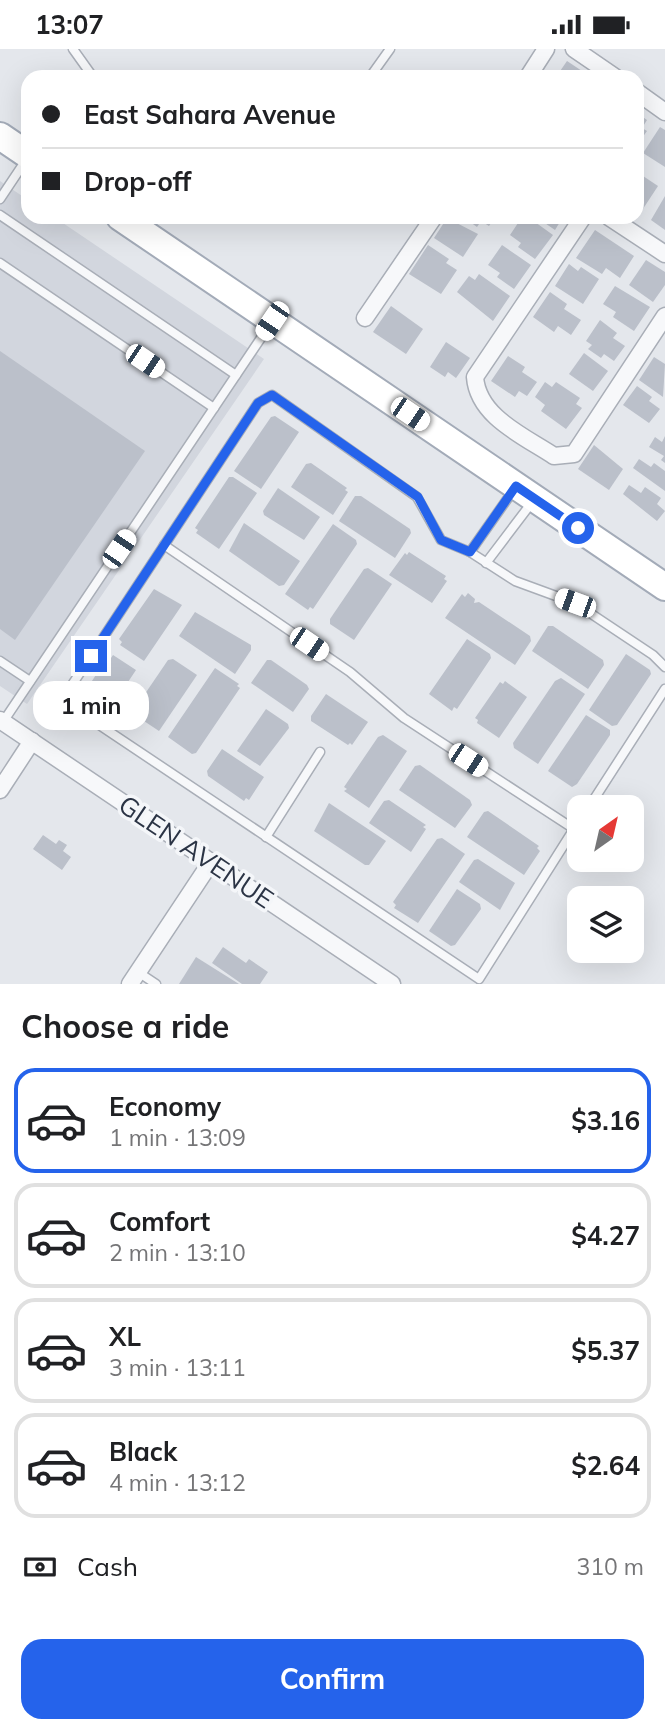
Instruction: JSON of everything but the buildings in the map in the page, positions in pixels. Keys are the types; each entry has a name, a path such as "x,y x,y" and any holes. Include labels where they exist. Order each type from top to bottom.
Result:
{"main road":[{"path":"0,136 21,151"},
{"path":"130,224 665,587"}],"street":[{"path":"532,70 546,49"},
{"path":"574,49 605,70"},
{"path":"644,97 665,112"},
{"path":"365,318 428,224"},
{"path":"578,224 475,377 476,392 487,410 554,456 574,454 665,316"},
{"path":"620,224 665,254"},
{"name":"GLEN AVENUE","path":"1,721 392,984"},
{"path":"0,790 32,741"},
{"path":"134,978 211,862"}],"lane":[{"path":"73,49 88,70"},
{"path":"375,70 390,49"},
{"path":"0,199 21,167"},
{"path":"0,215 236,375"},
{"path":"0,263 214,408"},
{"path":"1,721 272,321"},
{"path":"567,841 479,979 62,700 258,403 272,395 418,497 441,540 470,552 515,582 575,603 653,655 665,667"},
{"path":"470,552 526,492"},
{"path":"486,563 526,492"},
{"path":"164,545 350,672 404,718 567,819"},
{"path":"0,661 30,681"},
{"path":"597,795 665,689"},
{"path":"266,837 320,752"},
{"path":"134,978 156,984"}],"shaded area":[{"path":"0,181 21,195 21,224 64,224 264,359 27,704 0,686"}],"route":[{"path":"91,656 258,403 272,395 418,497 441,540 470,552 516,486 578,528"}]}
